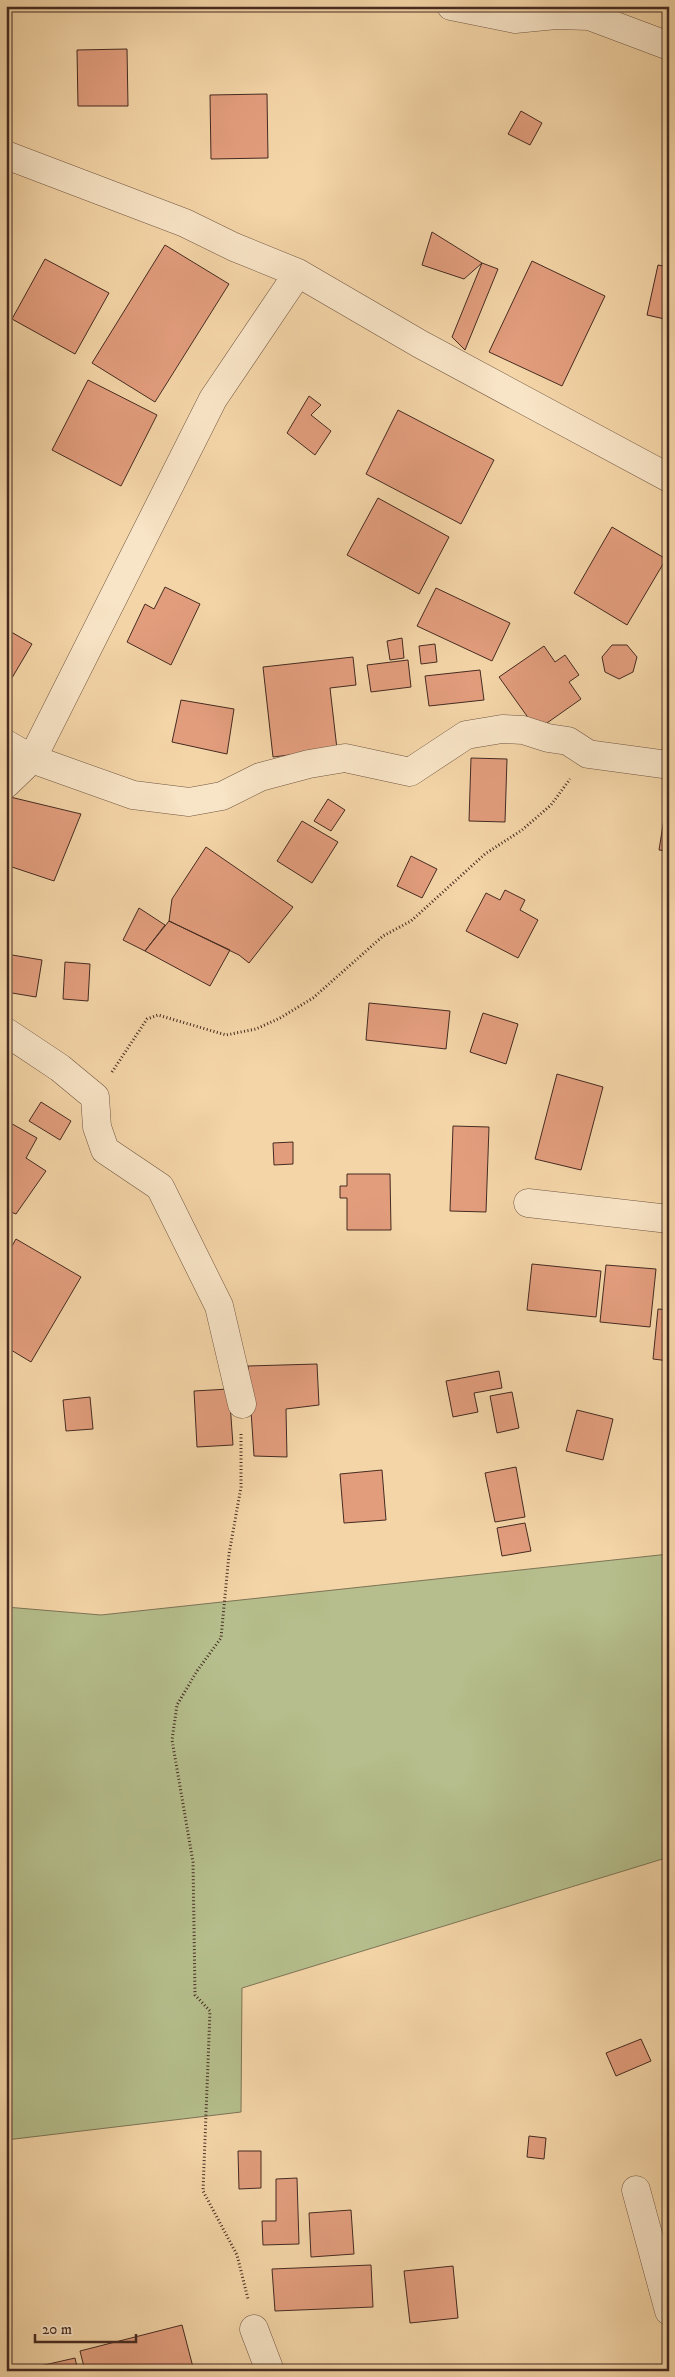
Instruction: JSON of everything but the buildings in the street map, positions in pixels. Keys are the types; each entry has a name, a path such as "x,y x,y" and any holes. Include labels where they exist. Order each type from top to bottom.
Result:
{"street":[{"path":"451,6 514,19 589,16 669,46"},
{"path":"6,155 185,223 234,247 298,273 420,344 669,478"},
{"path":"6,784 32,759 213,399 298,273"},
{"path":"6,744 32,759 133,795 189,802 222,796 260,777 309,764 345,758 410,772 466,735 502,729 523,730 548,738 568,741 588,754 669,765"},
{"path":"6,1032 60,1068 95,1097 97,1128 105,1150 160,1187 219,1306 242,1404"},
{"path":"528,1203 669,1219"},
{"path":"636,2190 669,2311"},
{"path":"254,2329 270,2371"}],"path":[{"path":"95,1097 147,1019 158,1015 226,1036 256,1029 280,1018 312,998 383,936 411,921 485,854 522,830 551,805 588,754"},
{"path":"242,1404 240,1487 229,1554 221,1638 197,1671 177,1705 172,1740 193,1862 195,1995 210,2011 203,2191 237,2254 254,2329"}],"green space":[{"path":"669,1554 669,1857 242,1988 241,2112 6,2140 6,1607 101,1615"}]}
